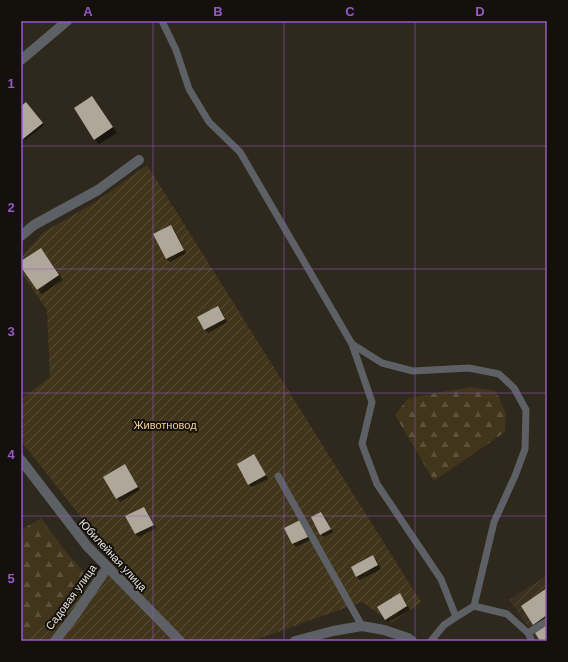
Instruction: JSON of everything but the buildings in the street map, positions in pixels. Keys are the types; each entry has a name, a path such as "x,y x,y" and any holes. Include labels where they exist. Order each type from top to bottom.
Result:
{"street":[{"path":"21,60 67,21"},
{"path":"21,236 34,225 98,190 139,160"},
{"name":"Юбилейная улица","path":"21,460 87,546 180,641"},
{"name":"Садовая улица","path":"55,641 75,615 107,568"},
{"path":"295,641 333,631 362,626 384,630 408,638 412,641"}],"lane":[{"path":"162,21 176,50 189,89 208,122 240,152 352,344 372,402 362,444 374,478 441,579 456,617"},
{"path":"352,344 382,363 413,371 470,368 499,374 514,388 526,410 525,449 515,476 494,522 474,606"},
{"path":"278,476 362,626"},
{"path":"432,641 444,625 474,606 507,614 528,633 532,641"},
{"path":"528,633 547,620"}],"shaded area":[{"path":"547,575 547,641 538,641 509,600"}],"green space":[{"name":"Животновод","path":"147,165 421,602 392,623 362,602 252,641 22,641 114,559 21,441 21,399 50,377 47,310 21,272 21,257 44,232 97,201"},
{"path":"471,387 496,391 506,413 505,432 434,481 395,415 408,398"},
{"path":"41,518 66,552 84,572 59,615 34,641 21,641 21,530"}]}
